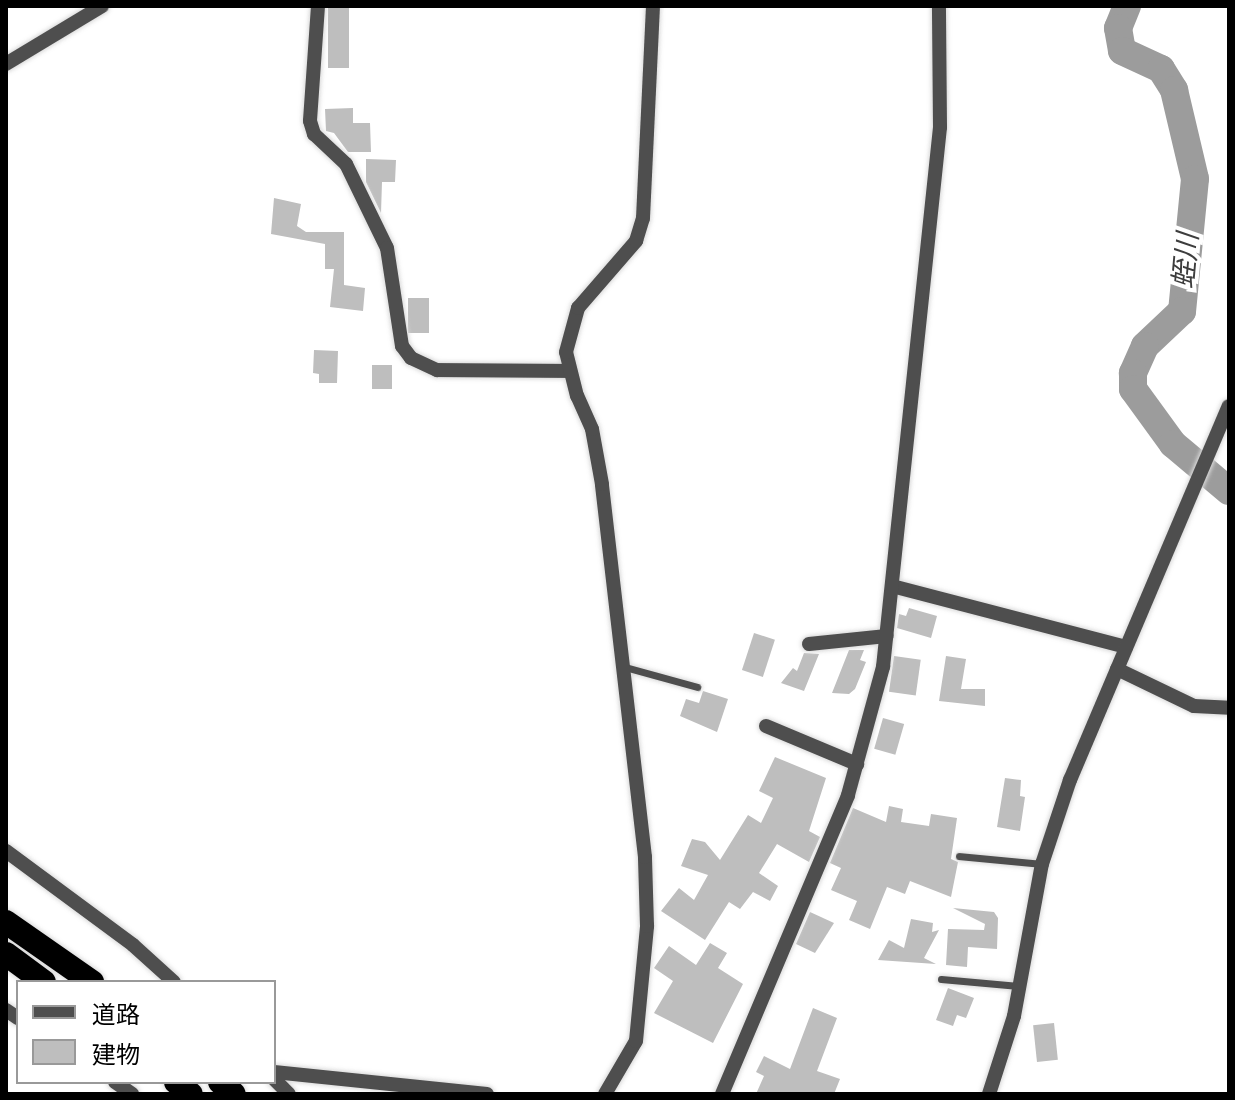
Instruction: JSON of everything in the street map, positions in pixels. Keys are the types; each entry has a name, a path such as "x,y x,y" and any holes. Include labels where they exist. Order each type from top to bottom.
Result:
{"highway":[{"path":"6,922 89,980"},
{"path":"6,954 41,980"}],"street":[{"path":"6,64 102,6"},
{"path":"318,6 310,121 314,134 346,164 387,248 402,346 411,358 437,370 570,371"},
{"path":"605,1094 636,1041 647,926 625,667 595,445 570,371 567,340 574,316 596,283 636,241 643,218 653,6"},
{"path":"722,1094 857,764 887,636 940,127 939,6"},
{"path":"989,1094 1019,986 1042,864 1117,669 1229,406"},
{"path":"892,586 1126,647"},
{"path":"809,644 887,636"},
{"path":"1117,669 1194,706 1229,708"},
{"path":"766,726 857,764"},
{"path":"6,851 133,945 172,980"},
{"path":"276,1072 487,1094"}],"lane":[{"path":"625,667 697,687"},
{"path":"959,856 1042,864"},
{"path":"941,979 1019,986"}],"building":[{"path":"328,6 349,6 349,68 328,68"},
{"path":"353,108 353,123 370,123 371,152 348,152 334,133 326,131 325,109"},
{"path":"366,159 396,160 395,182 382,182 381,213 366,182"},
{"path":"274,198 301,204 297,226 306,232 344,232 344,285 365,288 363,311 330,307 334,269 325,269 325,244 271,234"},
{"path":"408,298 429,298 429,333 408,333"},
{"path":"314,350 338,351 337,383 319,383 319,374 313,373"},
{"path":"372,365 392,365 392,389 372,389"},
{"path":"909,608 937,616 931,638 897,628 899,614 906,616"},
{"path":"754,633 775,640 763,677 742,670"},
{"path":"849,650 864,650 860,660 866,662 855,689 849,694 832,693"},
{"path":"804,653 819,654 804,691 781,683 793,668 797,671"},
{"path":"894,656 921,660 916,695 889,692"},
{"path":"946,656 966,659 961,689 985,689 985,706 939,701"},
{"path":"703,691 728,699 717,732 680,716 686,699 699,703"},
{"path":"883,718 904,724 895,755 874,749"},
{"path":"775,757 826,778 809,831 820,837 809,862 777,844 759,873 778,886 770,901 753,892 740,909 729,902 705,940 661,911 679,888 694,900 708,875 681,866 692,839 705,842 720,860 748,815 761,823 773,798 759,791"},
{"path":"1005,778 1021,780 1020,796 1025,797 1020,831 997,827"},
{"path":"889,806 903,809 901,822 929,826 931,814 957,818 951,859 958,862 951,897 910,881 905,894 887,887 870,929 849,920 857,901 831,890 841,868 830,863 853,808 886,822"},
{"path":"953,908 994,912 998,918 997,949 968,947 967,967 946,965 948,929 984,930 985,924"},
{"path":"810,912 834,923 815,953 796,944"},
{"path":"911,919 933,923 932,932 939,930 924,958 936,964 878,960 889,940 904,948"},
{"path":"710,943 727,953 718,968 743,984 713,1043 654,1013 673,981 654,968 669,946 696,965"},
{"path":"948,988 974,998 966,1018 957,1015 953,1026 936,1020"},
{"path":"813,1008 837,1018 817,1071 840,1079 834,1094 756,1094 764,1076 756,1072 764,1056 790,1069"},
{"path":"1054,1023 1058,1060 1037,1062 1033,1025"}],"waterway":[{"name":"蛭川","path":"1127,6 1118,28 1122,51 1161,69 1174,90 1195,179 1182,311 1145,346 1133,373 1133,389 1173,444 1229,491"}]}
